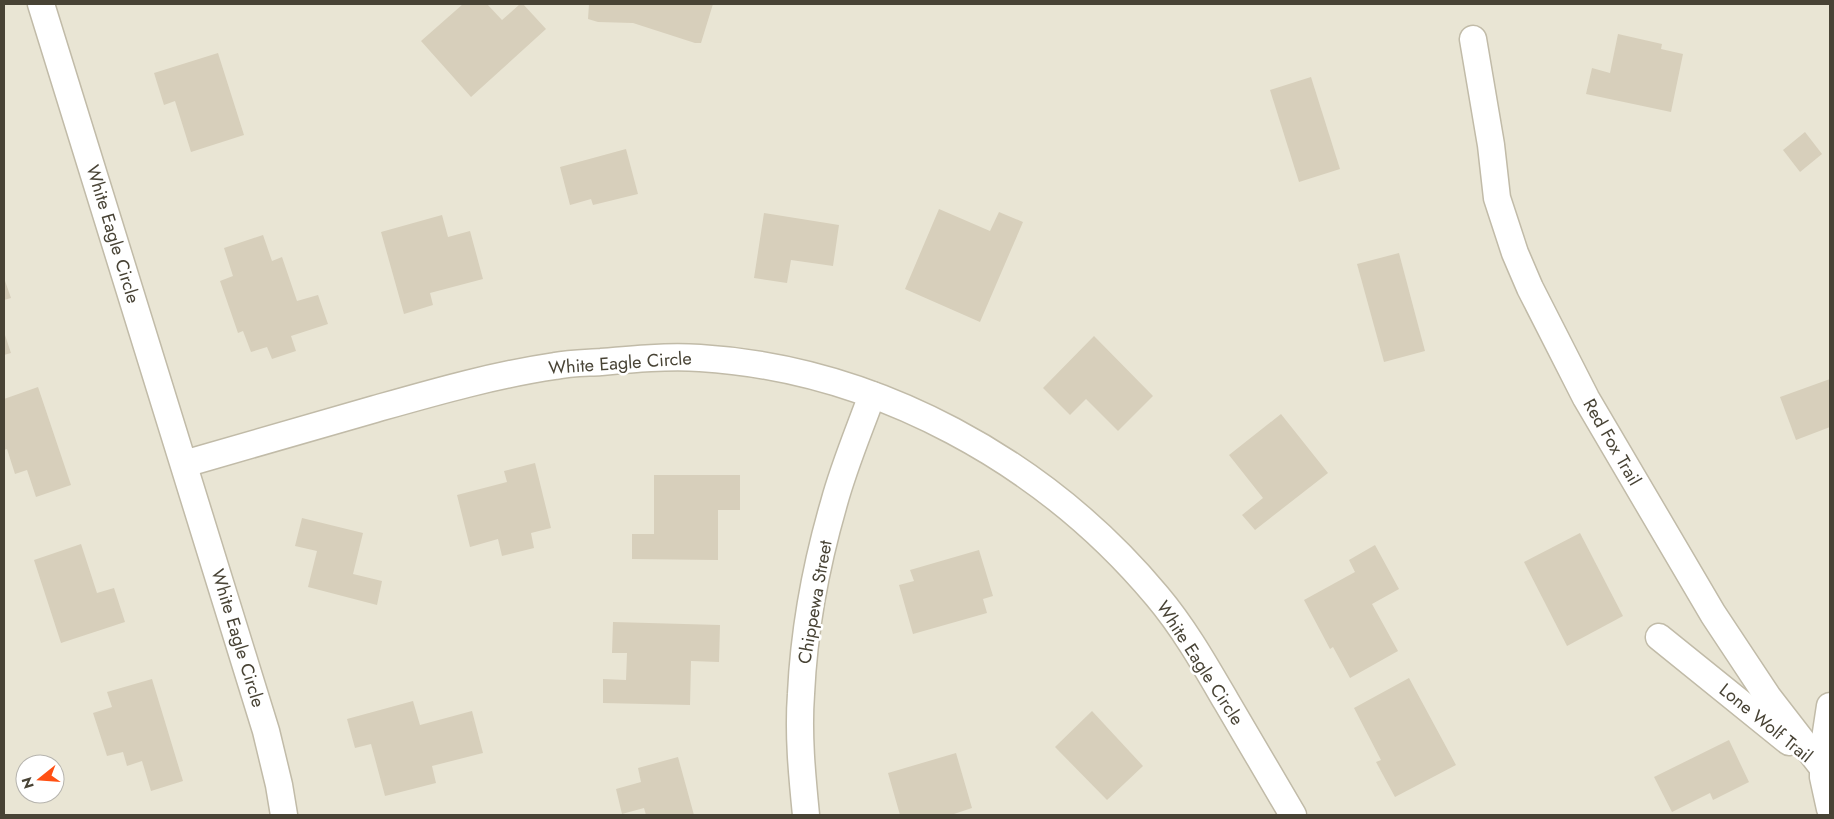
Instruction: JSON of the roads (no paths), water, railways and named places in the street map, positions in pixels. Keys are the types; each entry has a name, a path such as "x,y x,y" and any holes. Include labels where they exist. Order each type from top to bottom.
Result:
{"street":[{"name":"White Eagle Circle","path":"41,4 266,731 284,815"},
{"name":"Red Fox Trail","path":"1473,39 1491,145 1497,198 1514,253 1530,288 1586,398 1713,614 1768,697 1823,768"},
{"name":"White Eagle Circle","path":"184,464 473,381 557,365 642,358 698,358 741,362 824,380 872,395 943,426 995,455 1051,494 1116,550 1159,598 1196,650 1293,815"},
{"name":"Chippewa Street","path":"806,815 800,749 800,693 809,610 820,555 834,501 872,395"},
{"name":"Lone Wolf Trail","path":"1659,637 1823,768"},
{"name":"Lone Wolf Trail","path":"1823,768 1830,706"},
{"path":"1823,768 1830,810"}]}
